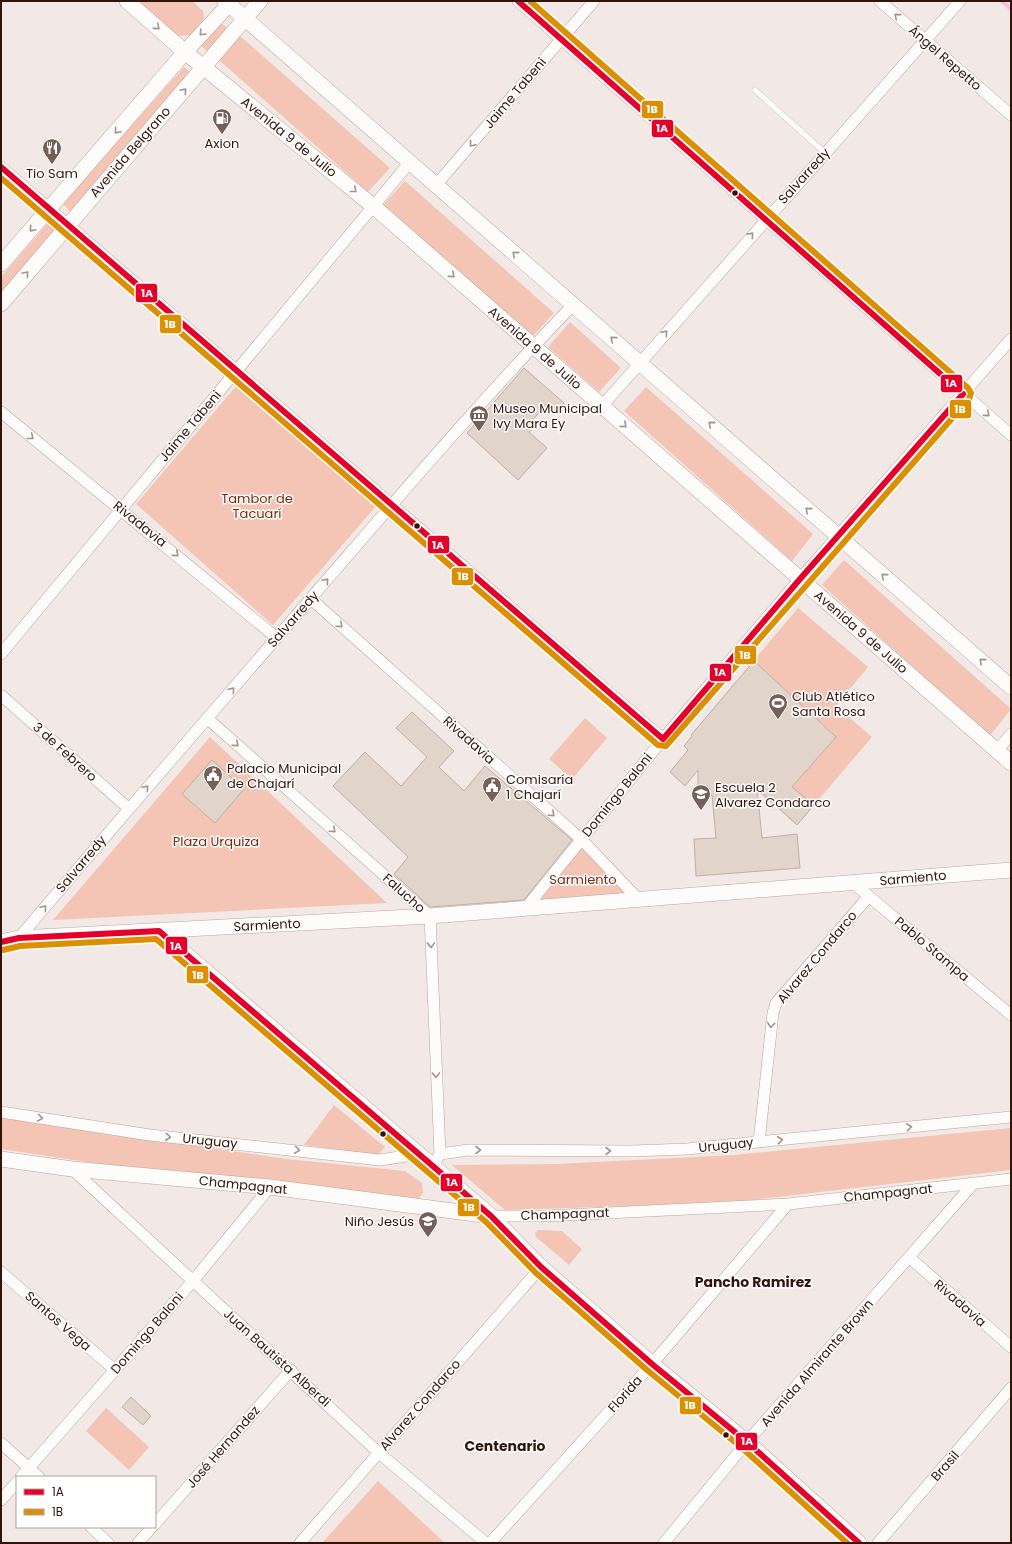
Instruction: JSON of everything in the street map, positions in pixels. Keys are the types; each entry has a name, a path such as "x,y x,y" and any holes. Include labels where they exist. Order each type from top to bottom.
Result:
{"main road":[{"name":"Avenida 9 de Julio","path":"127,1 204,68 373,206 1011,763"},
{"name":"Avenida Belgrano","path":"1,304 260,1"},
{"name":"Avenida Belgrano","path":"1,264 229,2"},
{"path":"229,2 245,19 1011,687"},
{"name":"Sarmiento","path":"1,942 19,938 430,916 1011,870"},
{"path":"159,931 419,1154 436,1160 449,1182 491,1216 541,1266 652,1364 747,1442 859,1543"},
{"name":"Champagnat","path":"1,1159 72,1170 270,1187 491,1216"}],"street":[{"path":"518,1 1011,435"},
{"name":"Jaime Tabeni","path":"436,185 594,1"},
{"name":"Ángel Repetto","path":"880,1 1011,115"},
{"name":"Salvarredy","path":"602,406 765,219 960,1"},
{"name":"Jaime Tabeni","path":"1,654 410,162"},
{"path":"1,167 663,739"},
{"name":"Salvarredy","path":"19,938 128,808 393,505 533,346 573,305"},
{"name":"Domingo Baloni","path":"525,909 663,739 800,579 1011,339"},
{"name":"Rivadavia","path":"1,412 277,638"},
{"name":"Rivadavia","path":"311,599 582,840 640,900"},
{"name":"3 de Febrero","path":"2,699 128,808"},
{"name":"Falucho","path":"207,718 430,916 436,1160"},
{"path":"996,751 1011,734"},
{"name":"Pablo Stampa","path":"854,883 1011,1015"},
{"name":"Alvarez Condarco","path":"759,1142 773,1013 776,1003 869,896"},
{"name":"Uruguay","path":"1,1112 150,1135 380,1160 419,1154"},
{"name":"Uruguay","path":"436,1160 468,1150 671,1150 1011,1117"},
{"name":"Juan Bautista Alberdi","path":"72,1170 192,1282 291,1370 379,1452 486,1543"},
{"name":"Champagnat","path":"491,1216 554,1216 788,1204 1011,1179"},
{"name":"Avenida Almirante Brown","path":"664,1543 747,1442 910,1258 973,1184"},
{"name":"Domingo Baloni","path":"22,1476 192,1282 270,1187"},
{"name":"Florida","path":"490,1543 652,1364 788,1204"},
{"name":"Rivadavia","path":"910,1258 1011,1347"},
{"name":"Alvarez Condarco","path":"300,1543 541,1266"},
{"name":"Santos Vega","path":"1,1272 115,1370"},
{"name":"José Hernandez","path":"156,1523 291,1370"},
{"name":"Brasil","path":"878,1543 1011,1388"},
{"path":"1,1443 38,1476"},
{"path":"1,1500 16,1483"},
{"path":"92,1528 108,1543"},
{"path":"138,1543 151,1528"}],"lane":[{"path":"754,90 825,153"}],"green space":[{"path":"138,1 192,1 203,11 204,19 190,35 177,36"},
{"path":"219,21 228,29 207,51 199,44"},
{"path":"240,36 390,168 368,192 219,60"},
{"path":"184,67 194,76 71,212 62,203"},
{"path":"405,181 554,313 532,337 383,205"},
{"path":"49,222 58,230 1,294 1,277"},
{"path":"570,322 621,368 599,392 548,347"},
{"name":"Tambor de Tacuarí","path":"238,384 377,505 273,625 136,504"},
{"path":"646,387 813,534 792,561 624,411"},
{"path":"844,560 1011,709 990,736 822,585"},
{"name":"Club Atlético Santa Rosa","path":"798,608 868,667 836,706 872,737 797,825 691,735"},
{"path":"585,718 607,738 572,779 549,759"},
{"name":"Plaza Urquiza","path":"210,737 387,903 53,920"},
{"name":"Sarmiento","path":"582,844 635,898 531,907"},
{"path":"334,1105 385,1147 378,1155 304,1145"},
{"path":"1,1118 287,1159 405,1171 422,1183 423,1193 415,1203 159,1173 1,1149"},
{"path":"1011,1128 1011,1170 726,1203 505,1210 452,1165 556,1164 734,1155"},
{"path":"538,1230 562,1231 582,1249 569,1265 536,1237 535,1233"},
{"path":"106,1408 149,1447 129,1470 86,1431"},
{"path":"378,1481 445,1543 322,1543"}],"building":[{"path":"524,368 564,403 556,413 546,404 532,421 536,425 529,432 547,448 518,480 467,433"},
{"path":"754,661 836,737 792,787 814,805 797,825 757,788 762,838 797,834 800,868 696,876 694,839 716,838 712,795 698,797 698,770 685,786 670,772 688,750 684,746 692,736 691,735"},
{"name":"Comisaría 1 Chajarí","path":"412,712 454,751 439,767 464,791 485,766 572,840 524,900 430,907 394,874 408,857 333,786 365,752 401,786 427,757 396,728"},
{"name":"Palacio Municipal de Chajarí","path":"212,760 244,789 215,823 182,794"},
{"path":"131,1397 151,1416 143,1425 122,1407"}],"waterway":[{"path":"1002,1 1011,9"}],"transit line":[{"name":"1A","path":"1,167 663,739 800,579 963,394 518,1"},
{"name":"1B","path":"1,178 658,745 666,746 969,399 971,393 968,388 530,1"},
{"name":"1A","path":"1,942 19,938 159,931 491,1216 541,1267 652,1364 747,1442 859,1543"},
{"name":"1B","path":"3,950 20,946 156,939 486,1222 536,1273 647,1370 742,1448 847,1543"}],"place":[{"name":"Axion","path":"222,135"},
{"name":"Tio Sam","path":"52,165"},
{"name":"Museo Municipal Ivy Mara Ey","path":"479,432"},
{"name":"Club Atlético Santa Rosa","path":"778,720"},
{"name":"Palacio Municipal de Chajarí","path":"213,792"},
{"name":"Comisaría 1 Chajarí","path":"492,803"},
{"name":"Escuela 2 Alvarez Condarco","path":"701,811"},
{"name":"Niño Jesús","path":"428,1238"}],"district":[{"name":"Pancho Ramirez","path":"753,1282"},
{"name":"Centenario","path":"505,1446"}]}
